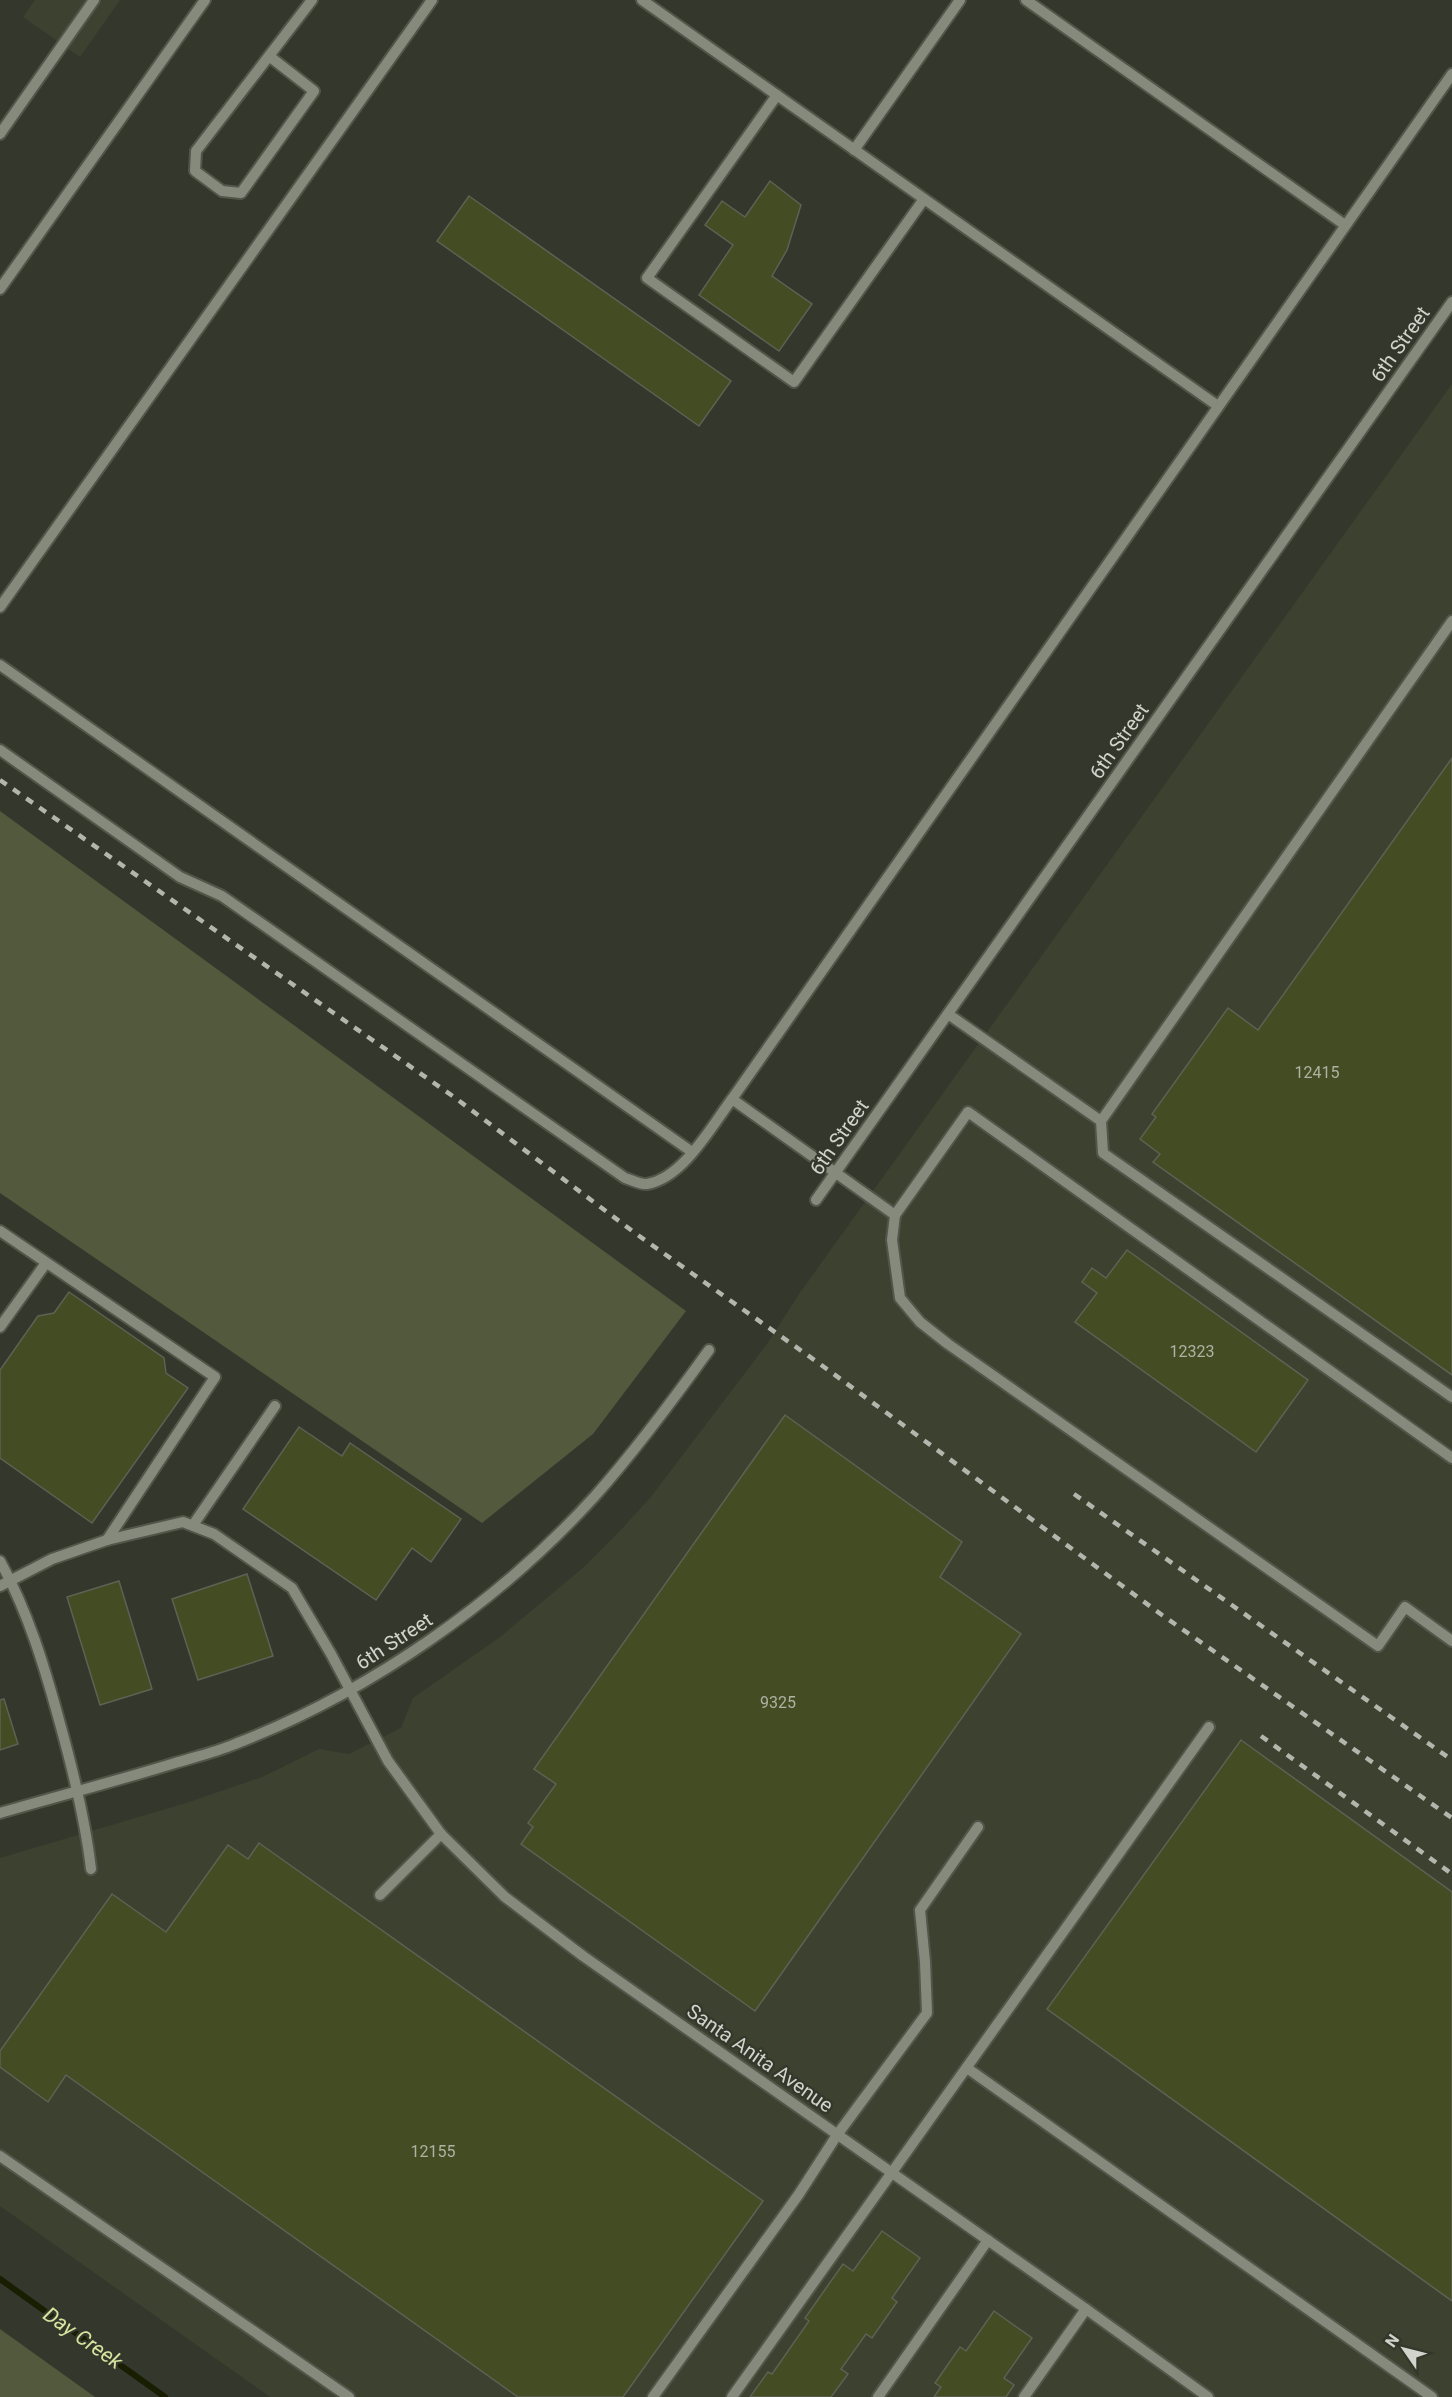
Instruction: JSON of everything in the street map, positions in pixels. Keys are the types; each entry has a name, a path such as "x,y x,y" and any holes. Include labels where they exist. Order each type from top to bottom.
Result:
{"street":[{"path":"0,134 94,0"},
{"path":"0,289 205,0"},
{"path":"269,56 314,91 241,193 222,191 195,171 196,151 312,0"},
{"path":"0,607 432,0"},
{"path":"642,0 1218,406"},
{"path":"854,150 960,0"},
{"path":"1026,0 1346,225"},
{"path":"0,750 180,878 222,896 625,1178 645,1185 667,1178 692,1152 732,1099 1452,74"},
{"path":"777,95 647,278 794,382 924,199"},
{"name":"6th Street","path":"816,1200 1452,302"},
{"path":"1452,621 1101,1121 1103,1153 1452,1397"},
{"path":"0,665 692,1152"},
{"path":"948,1014 1101,1121"},
{"path":"732,1099 895,1215"},
{"path":"1452,1458 968,1112 895,1215 892,1240 900,1298 920,1322 948,1344 1378,1646 1405,1607 1452,1641"},
{"path":"0,1231 215,1377 107,1540"},
{"path":"0,1327 46,1263"},
{"name":"6th Street","path":"0,1813 233,1745 285,1723 349,1691 462,1618 549,1542 594,1497 633,1452 709,1350"},
{"path":"0,1586 52,1559 107,1540 183,1522 193,1525 275,1406"},
{"name":"Santa Anita Avenue","path":"193,1525 214,1534 292,1588 331,1654 388,1761 441,1834 505,1897 541,1926 1208,2397"},
{"path":"0,1561 11,1581 42,1658 78,1791 91,1869"},
{"path":"732,2397 1209,1727"},
{"path":"653,2397 799,2194 837,2135 927,2013 920,1910 978,1827"},
{"path":"380,1895 441,1834"},
{"path":"967,2068 1432,2397"},
{"path":"0,2156 349,2397"},
{"path":"878,2397 988,2240"},
{"path":"1024,2397 1086,2309"}],"shaded area":[{"path":"35,0 120,0 80,57 23,17"},
{"path":"1452,384 1452,2397 270,2397 0,2206 0,1858 186,1803 262,1777 319,1749 349,1754 401,1728 413,1698 500,1637 584,1567 617,1534 650,1498 767,1344 799,1294"},
{"path":"0,811 686,1311 593,1434 482,1523 0,1193"},
{"path":"0,2329 95,2397 0,2397"}],"building":[{"path":"770,181 801,205 787,250 772,276 812,304 779,351 699,295 733,245 705,225 722,201 745,217"},
{"path":"469,196 731,381 699,426 437,241"},
{"path":"1452,758 1452,1375 1153,1162 1160,1154 1140,1139 1156,1117 1152,1114 1228,1008 1258,1030"},
{"path":"1127,1250 1308,1380 1256,1452 1075,1322 1097,1293 1082,1282 1092,1268 1106,1278"},
{"path":"69,1292 164,1358 166,1373 188,1388 92,1523 0,1458 0,1370 38,1316 54,1313"},
{"path":"785,1415 962,1542 940,1577 1021,1634 755,2011 521,1844 533,1827 528,1823 556,1784 534,1769"},
{"path":"299,1427 342,1456 350,1443 461,1519 431,1562 412,1548 376,1600 243,1509"},
{"path":"247,1574 273,1656 198,1680 172,1599"},
{"path":"119,1581 152,1689 100,1705 67,1597"},
{"path":"4,1699 18,1744 0,1750 0,1700"},
{"path":"1241,1740 1452,1892 1452,2301 1047,2009"},
{"path":"259,1843 763,2201 623,2397 518,2397 66,2075 48,2102 0,2067 0,2051 112,1894 166,1932 228,1845 248,1859"},
{"path":"882,2231 920,2258 892,2298 897,2302 872,2338 866,2334 841,2369 848,2374 831,2397 750,2397 768,2372 772,2374 809,2321 805,2318 843,2264 853,2271"},
{"path":"994,2311 1032,2338 1004,2378 1014,2385 1006,2397 934,2397 941,2387 935,2383 960,2347 966,2351"}],"waterway":[{"name":"Day Creek","path":"0,2279 165,2397"}],"railway":[{"path":"0,780 454,1097 635,1233 820,1364 1162,1615 1452,1818"},
{"path":"1074,1494 1452,1760"},
{"path":"1261,1736 1452,1874"}]}
